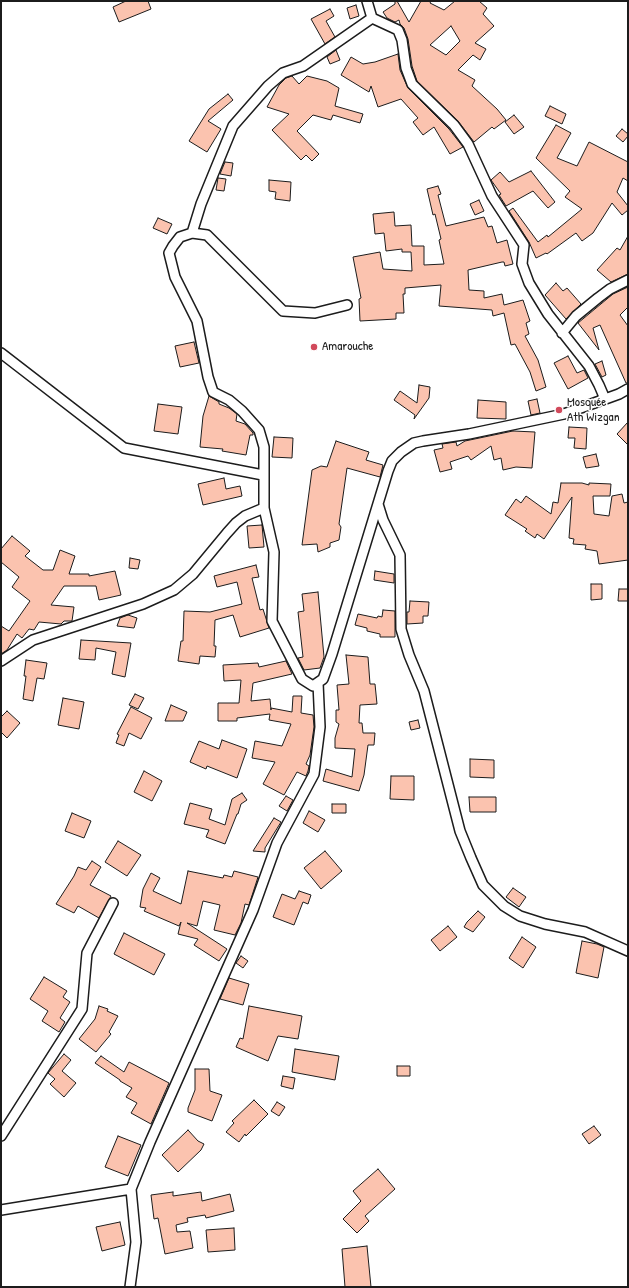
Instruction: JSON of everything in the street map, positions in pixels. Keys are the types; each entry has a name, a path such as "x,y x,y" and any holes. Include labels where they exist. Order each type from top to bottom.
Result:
{"street":[{"path":"367,1 372,18"},
{"path":"192,233 201,204 233,126 268,86 283,73 303,66 372,18"},
{"path":"372,18 398,30 402,40 406,68 412,84 454,125 468,144 492,196 524,245 522,264 529,283 562,333 589,366 605,399"},
{"path":"347,305 315,313 283,311 207,234 192,233 180,237 169,253 175,277 197,321 208,377 213,392 233,403 259,430 264,447 264,508 274,552 272,621 302,679 313,686 323,679 392,461 401,452 414,443 449,436 469,434 564,414 628,389"},
{"path":"562,333 576,316 598,298 610,289 628,280"},
{"path":"1,353 124,448 263,475"},
{"path":"378,504 383,520 400,555 401,629 409,655 424,691 460,831 484,885 504,906 520,916 545,924 585,932 628,951"},
{"path":"1,661 33,640 143,604 174,590 193,574 236,524 245,516 264,508"},
{"path":"130,1287 136,1242 131,1189 153,1135 253,910 278,842 314,774 320,727 318,682"},
{"path":"1,1136 82,1008 87,953 113,903"},
{"path":"1,1210 131,1189"}],"building":[{"path":"126,1 148,1 151,9 119,22 113,7"},
{"path":"395,1 397,1 409,22 421,1 431,1 430,3 444,10 455,1 479,1 487,8 483,14 494,26 475,43 486,49 480,60 473,55 458,70 475,80 472,86 497,109 506,120 494,129 492,127 474,142 458,121 417,81 412,66 408,39 404,28 400,24 399,20 395,22 387,18 383,12 395,4","holes":["451,26 460,41 446,55 430,45"]},
{"path":"356,5 359,16 350,19 347,8"},
{"path":"330,9 334,16 326,21 335,37 325,44 311,19"},
{"path":"336,50 340,60 330,64 327,57"},
{"path":"398,54 400,70 408,88 449,129 463,147 450,154 434,127 423,135 413,122 418,118 401,99 378,107 371,86 369,92 341,75 351,57 363,64 375,62"},
{"path":"292,76 299,84 307,76 327,81 339,88 335,106 363,114 360,123 333,115 331,120 313,115 297,131 319,154 312,161 306,155 301,160 272,130 289,114 267,107 279,85 286,78"},
{"path":"228,94 233,100 208,121 221,129 207,152 189,141 209,109"},
{"path":"550,106 566,114 562,124 545,116"},
{"path":"514,115 524,127 514,134 505,122"},
{"path":"556,125 571,133 557,158 577,166 589,142 628,162 628,181 623,178 617,192 628,206 628,210 622,215 612,203 593,233 582,241 576,233 547,254 546,253 536,258 529,242 509,211 513,208 538,242 547,235 548,237 582,209 565,197 570,191 536,158"},
{"path":"622,129 628,134 623,142 616,136"},
{"path":"225,162 233,163 231,176 220,174"},
{"path":"531,171 555,202 548,208 533,191 506,206 499,195 501,194 491,180 500,172 509,182"},
{"path":"218,178 226,179 224,191 216,190"},
{"path":"269,180 291,182 290,201 275,199 276,192 269,191"},
{"path":"438,186 441,194 438,195 446,226 484,217 488,227 492,226 497,243 507,240 513,264 505,266 504,262 502,262 468,270 469,290 484,291 484,298 502,294 504,305 523,300 530,321 526,323 529,334 525,336 538,360 546,387 536,391 530,372 515,344 511,345 504,313 493,316 492,310 439,306 441,285 405,288 405,294 403,294 404,313 396,313 396,319 360,321 359,299 361,298 353,257 380,252 383,269 412,271 411,252 402,252 402,249 386,251 384,233 375,234 373,214 394,212 395,226 411,225 412,246 424,246 424,265 444,264 439,240 441,239 435,214 433,215 427,189"},
{"path":"479,200 484,211 475,215 470,204"},
{"path":"158,218 172,224 167,234 153,228"},
{"path":"628,236 628,274 611,282 597,270 617,248 620,250"},
{"path":"556,283 563,291 567,288 581,304 566,319 545,295"},
{"path":"628,287 628,307 620,315 628,326 628,383 626,383 600,325 593,328 599,350 578,323 613,294"},
{"path":"194,342 199,363 180,367 175,346"},
{"path":"568,356 577,373 584,370 588,378 568,389 554,363"},
{"path":"602,361 606,375 602,377 595,364"},
{"path":"419,385 430,387 429,398 414,419 415,415 394,400 400,391 417,403"},
{"path":"209,396 219,402 219,404 229,408 237,414 236,421 245,424 253,433 253,435 250,435 246,455 222,451 223,449 200,447 203,416"},
{"path":"537,399 540,413 531,415 528,401"},
{"path":"478,400 506,402 506,419 477,418"},
{"path":"158,404 182,407 178,434 154,431"},
{"path":"628,422 628,445 617,434"},
{"path":"569,427 587,428 586,449 574,448 575,438 568,438"},
{"path":"513,431 535,432 532,468 516,467 503,470 501,458 494,460 491,446 471,460 468,456 450,462 452,469 440,472 434,450 443,448 442,444 456,442 457,446 465,441"},
{"path":"274,437 293,438 292,458 272,457"},
{"path":"336,441 369,452 366,460 383,465 380,477 347,468 339,524 341,527 339,540 330,543 330,547 318,552 317,544 302,545 312,470 321,466 327,467"},
{"path":"596,454 599,466 586,468 583,457"},
{"path":"224,478 226,489 240,486 242,496 203,505 198,484"},
{"path":"561,483 582,483 589,485 589,483 611,484 610,496 593,496 594,514 609,516 612,496 622,494 624,503 628,502 628,560 599,564 597,551 585,549 586,545 573,544 574,539 569,538 572,497 544,539 537,534 535,538 525,531 527,529 505,515 516,499 521,503 526,496 551,514 553,502 558,503"},
{"path":"262,525 264,547 249,548 247,526"},
{"path":"12,536 30,551 25,556 43,570 53,570 60,550 75,556 69,574 89,574 89,576 115,571 121,595 99,600 96,586 64,586 51,605 74,607 72,621 64,621 61,624 39,622 34,630 29,629 22,638 17,634 7,650 1,654 1,626 9,631 30,601 12,587 19,577 1,562 1,549"},
{"path":"130,558 140,560 138,569 129,568"},
{"path":"256,565 259,577 252,578 260,610 263,609 269,628 240,637 233,615 215,620 215,657 200,656 199,664 178,661 181,641 183,641 184,611 210,612 242,604 237,582 217,587 214,576"},
{"path":"375,571 394,574 394,583 374,580"},
{"path":"591,584 602,584 602,599 591,600"},
{"path":"619,589 628,589 628,601 618,601"},
{"path":"318,592 324,657 320,668 304,670 298,658 303,657 298,612 304,611 302,594"},
{"path":"410,601 429,602 428,616 423,616 423,623 407,624 407,612 409,612"},
{"path":"383,610 395,611 395,637 380,637 380,634 367,631 367,628 355,625 358,614 377,618 378,616 382,617"},
{"path":"128,615 137,618 134,628 117,626 120,618"},
{"path":"81,640 131,643 125,677 112,674 116,652 96,648 95,660 79,659"},
{"path":"346,655 368,657 370,684 375,684 377,704 360,705 359,723 362,723 363,733 375,733 374,745 368,745 364,775 359,791 323,781 326,769 352,777 355,749 335,748 335,738 339,724 336,722 336,710 339,710 337,685 349,684"},
{"path":"26,660 47,663 44,679 37,678 33,701 23,699 26,676 24,676"},
{"path":"286,661 292,674 253,683 251,701 270,699 271,710 271,708 292,712 293,696 302,696 301,713 313,715 314,727 310,755 306,764 309,766 308,771 306,776 297,772 284,795 263,784 275,762 252,758 255,741 282,746 291,724 269,720 270,714 237,718 237,721 218,721 218,703 239,703 241,680 224,681 223,665 258,663 259,667"},
{"path":"135,694 144,698 138,709 129,705"},
{"path":"63,698 84,702 79,729 58,725"},
{"path":"171,705 187,712 183,721 165,721"},
{"path":"131,707 152,718 141,739 129,733 124,746 116,743 119,735 117,734"},
{"path":"7,711 20,723 7,738 1,732 1,717"},
{"path":"418,720 420,728 411,730 409,722"},
{"path":"222,740 247,749 237,778 207,766 206,769 190,762 199,741 219,749"},
{"path":"470,759 494,760 494,778 470,777"},
{"path":"144,771 162,781 152,801 134,792"},
{"path":"391,776 414,776 414,800 390,799"},
{"path":"242,793 247,800 241,804 225,844 206,837 209,830 184,824 190,803 212,809 209,819 225,825 232,799"},
{"path":"286,796 293,800 287,811 279,806"},
{"path":"469,797 496,797 496,812 470,812"},
{"path":"332,804 346,804 346,813 332,813"},
{"path":"309,811 325,820 318,832 303,823"},
{"path":"72,813 91,821 84,838 65,831"},
{"path":"274,818 281,822 265,848 265,852 253,851"},
{"path":"118,841 141,855 127,876 105,862"},
{"path":"325,851 342,871 321,889 304,868"},
{"path":"92,861 101,867 90,885 111,896 99,918 78,906 74,913 56,904 78,867 86,870"},
{"path":"188,871 223,878 224,875 232,877 234,871 258,877 249,905 245,904 241,923 235,935 214,930 220,905 203,901 197,926 187,923 227,949 219,961 194,945 198,939 178,934 181,922 179,926 144,911 146,908 140,907 143,889 151,873 160,878 153,891 181,904"},
{"path":"513,888 526,897 519,907 506,897"},
{"path":"299,891 311,895 308,904 303,902 294,925 273,917 282,894 295,899"},
{"path":"478,911 485,917 473,932 464,927"},
{"path":"448,926 457,937 440,951 431,940"},
{"path":"124,933 165,954 154,975 114,954"},
{"path":"522,937 536,947 523,968 509,958"},
{"path":"582,941 604,947 598,978 576,973"},
{"path":"241,956 248,961 243,968 236,963"},
{"path":"44,977 67,991 63,997 70,1002 60,1018 65,1022 59,1032 42,1021 48,1011 30,999"},
{"path":"229,978 249,984 243,1005 220,999"},
{"path":"99,1006 108,1009 107,1011 118,1016 109,1032 111,1034 96,1052 79,1039 95,1019"},
{"path":"249,1006 302,1016 298,1039 278,1036 268,1061 236,1047 240,1038 243,1039"},
{"path":"295,1049 339,1056 335,1080 292,1072"},
{"path":"64,1054 71,1060 62,1071 76,1083 64,1097 50,1084 55,1079 48,1073"},
{"path":"101,1056 124,1072 129,1062 169,1083 151,1124 131,1113 137,1103 126,1097 132,1088 95,1063"},
{"path":"397,1066 410,1066 410,1076 397,1076"},
{"path":"195,1069 209,1069 210,1091 222,1095 212,1121 188,1112 188,1108 195,1090"},
{"path":"283,1076 295,1078 293,1089 281,1086"},
{"path":"254,1100 268,1114 246,1136 245,1134 239,1142 226,1132 234,1123 232,1121"},
{"path":"277,1102 285,1107 279,1116 271,1111"},
{"path":"594,1126 601,1135 589,1144 582,1134"},
{"path":"188,1130 198,1141 204,1144 201,1150 178,1172 162,1155"},
{"path":"118,1136 141,1145 128,1176 105,1167"},
{"path":"378,1169 395,1189 365,1216 369,1221 357,1233 343,1219 361,1201 353,1191"},
{"path":"173,1192 173,1196 201,1192 202,1201 230,1194 234,1211 206,1218 205,1215 187,1218 188,1222 176,1225 177,1232 190,1231 193,1248 165,1254 158,1218 154,1219 151,1195"},
{"path":"120,1222 125,1245 102,1251 96,1227"},
{"path":"234,1228 235,1250 208,1252 206,1230"},
{"path":"367,1246 371,1287 345,1287 342,1249"}],"place":[{"name":"Amarouche","path":"314,347"},
{"name":"Mosquée Ath Wizgan","path":"559,410"}]}
